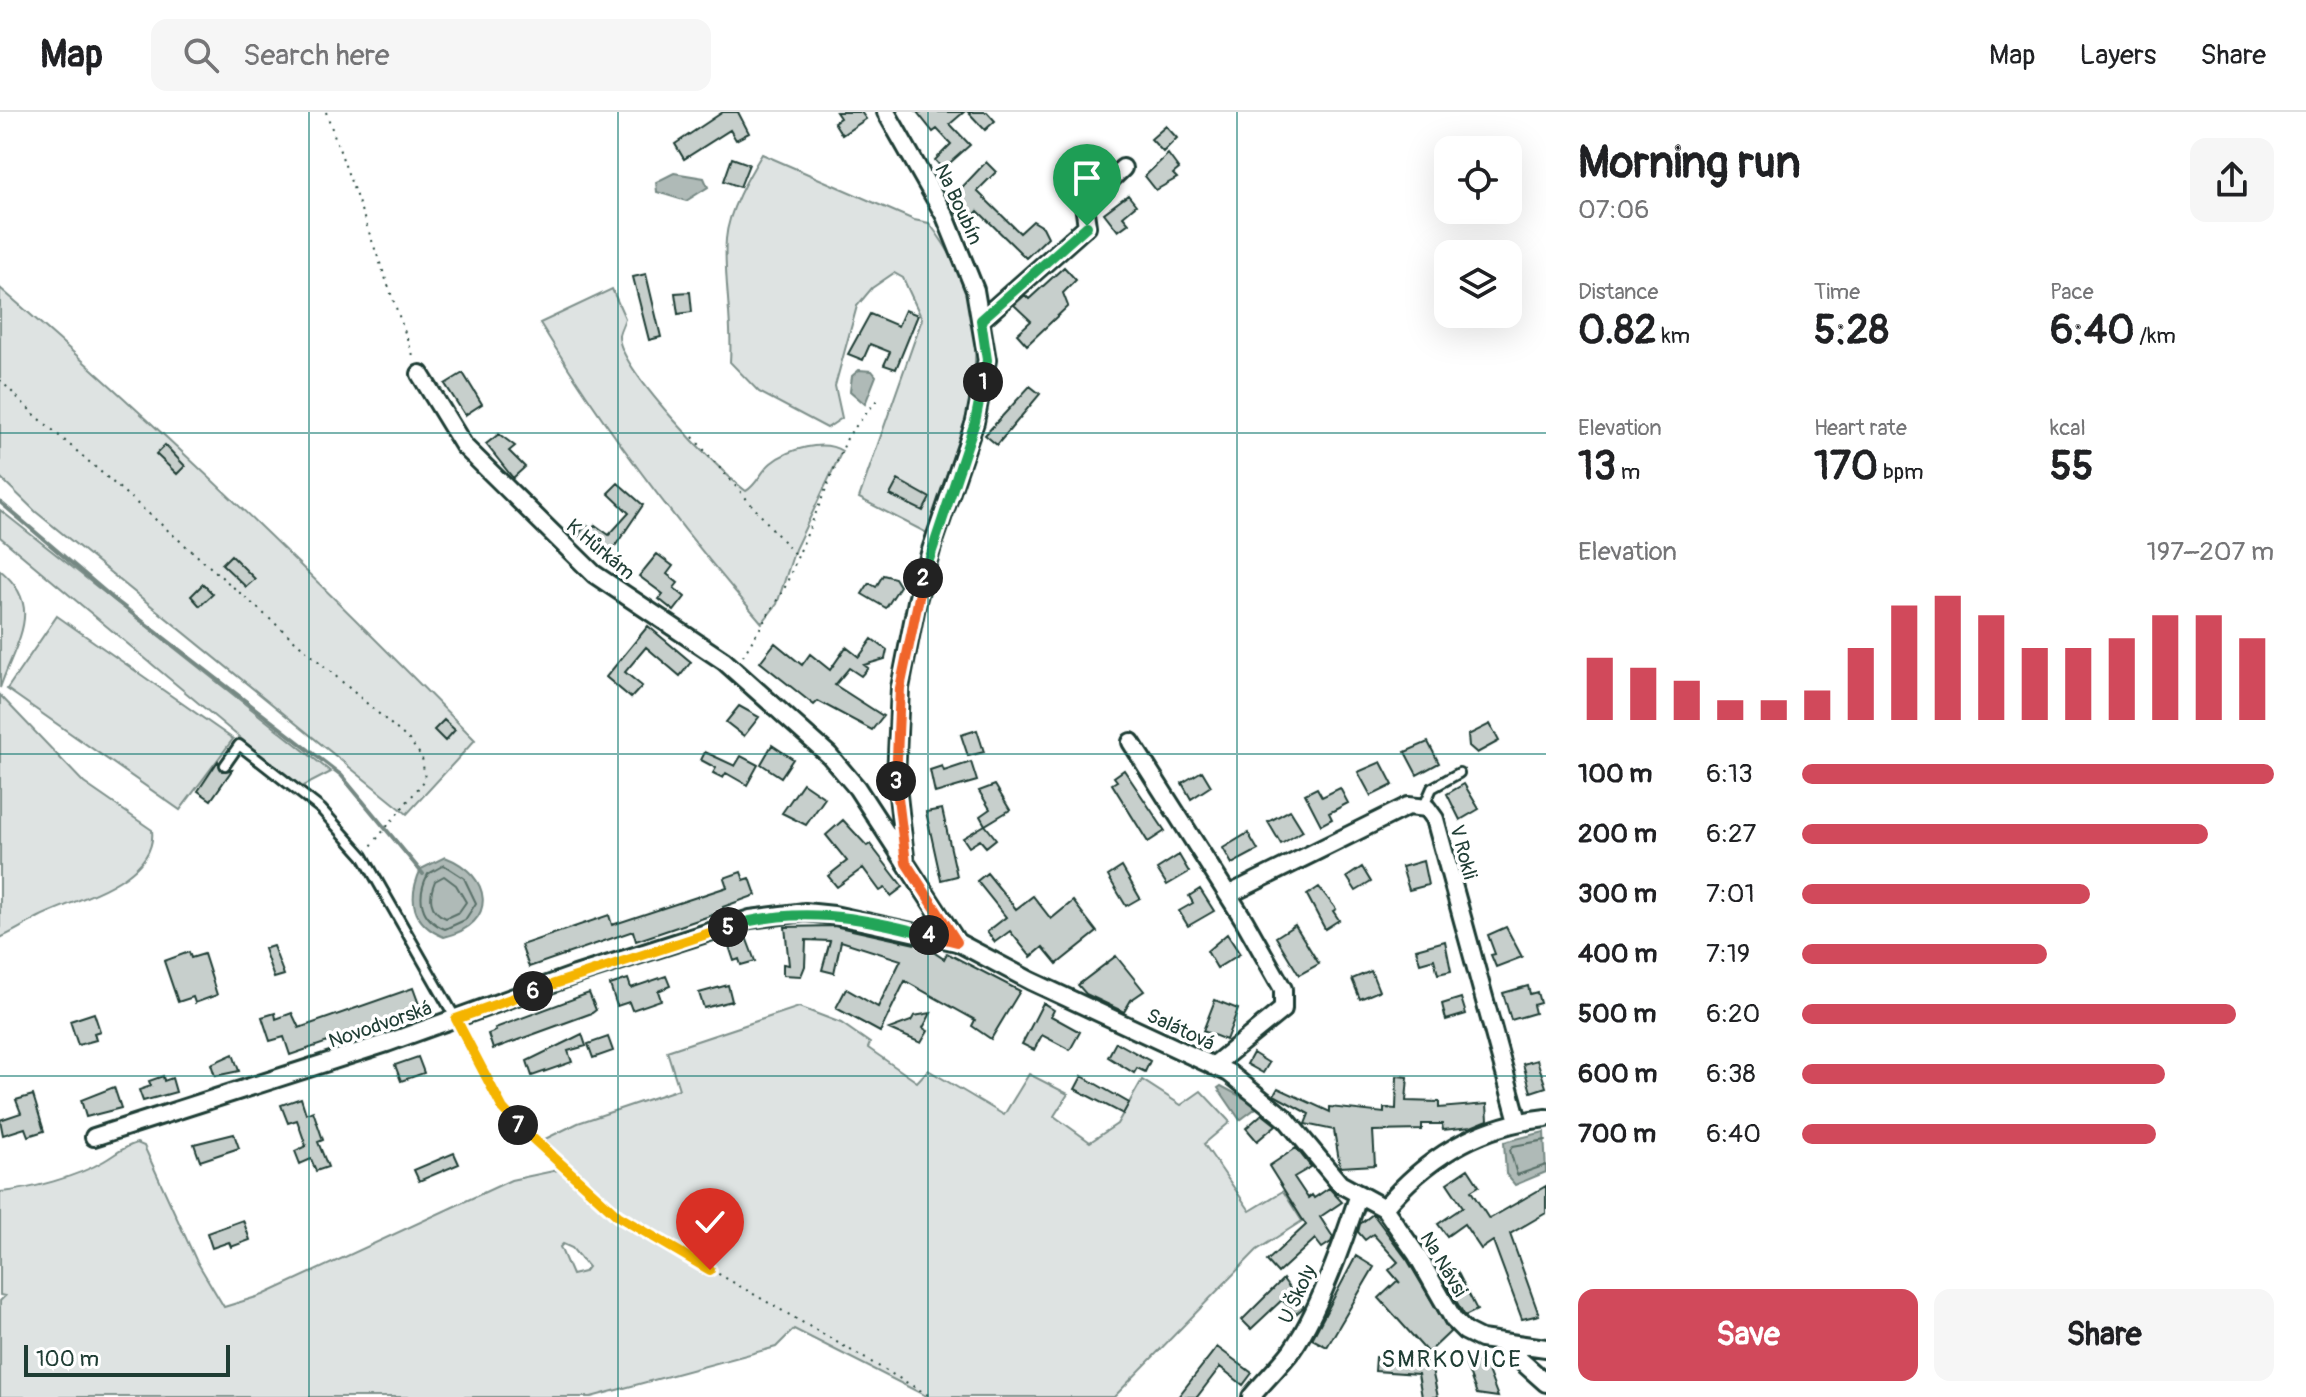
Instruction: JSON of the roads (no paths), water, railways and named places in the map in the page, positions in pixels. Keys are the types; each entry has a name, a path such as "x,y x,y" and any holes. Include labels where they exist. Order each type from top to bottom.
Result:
{"street":[{"name":"Na Boubín","path":"886,112 945,216 975,290 987,360 975,422 931,550 900,688 896,778 906,863"},
{"path":"981,320 1087,226 1084,205 1123,168"},
{"name":"K Hůrkám","path":"420,374 464,446 594,574 734,670 829,755 857,788 957,942"},
{"path":"1131,742 1228,895 1283,989 1283,1009 1213,1066"},
{"path":"1228,895 1408,806 1424,806"},
{"name":"V Rokli","path":"1424,806 1435,819 1518,1121"},
{"name":"Novodvorská","path":"94,1137 750,919 805,912 834,915 957,942"},
{"name":"Salátová","path":"957,942 1229,1073 1286,1119 1340,1184 1359,1194"},
{"path":"1384,1208 1409,1178 1437,1157 1477,1136 1518,1121 1546,1118"},
{"name":"Na Návsi","path":"1359,1194 1384,1208 1417,1255 1454,1320 1481,1339 1546,1348"},
{"name":"U Školy","path":"1251,1397 1292,1350 1308,1323 1344,1241 1359,1194"},
{"name":"Na Návsi","path":"1501,1343 1546,1383"}],"lane":[{"path":"225,765 239,745 321,809 363,856 456,1019"},
{"path":"1424,806 1432,788 1459,773"}],"water":[{"path":"674,173 704,178 708,187 686,201 657,192 656,182"},
{"path":"859,370 872,371 876,376 865,404 850,391 852,376"},
{"path":"445,857 472,875 483,899 481,911 474,922 462,931 444,937 433,932 419,918 414,890 421,869"},
{"path":"1221,1086 1255,1104 1256,1108 1240,1120 1218,1088"},
{"path":"1544,1132 1546,1172 1515,1185 1506,1174 1504,1142"}],"waterway":[{"path":"0,502 115,600 341,775 423,874"}],"district":[{"name":"SMRKOVICE","path":"1452,1359"}]}
